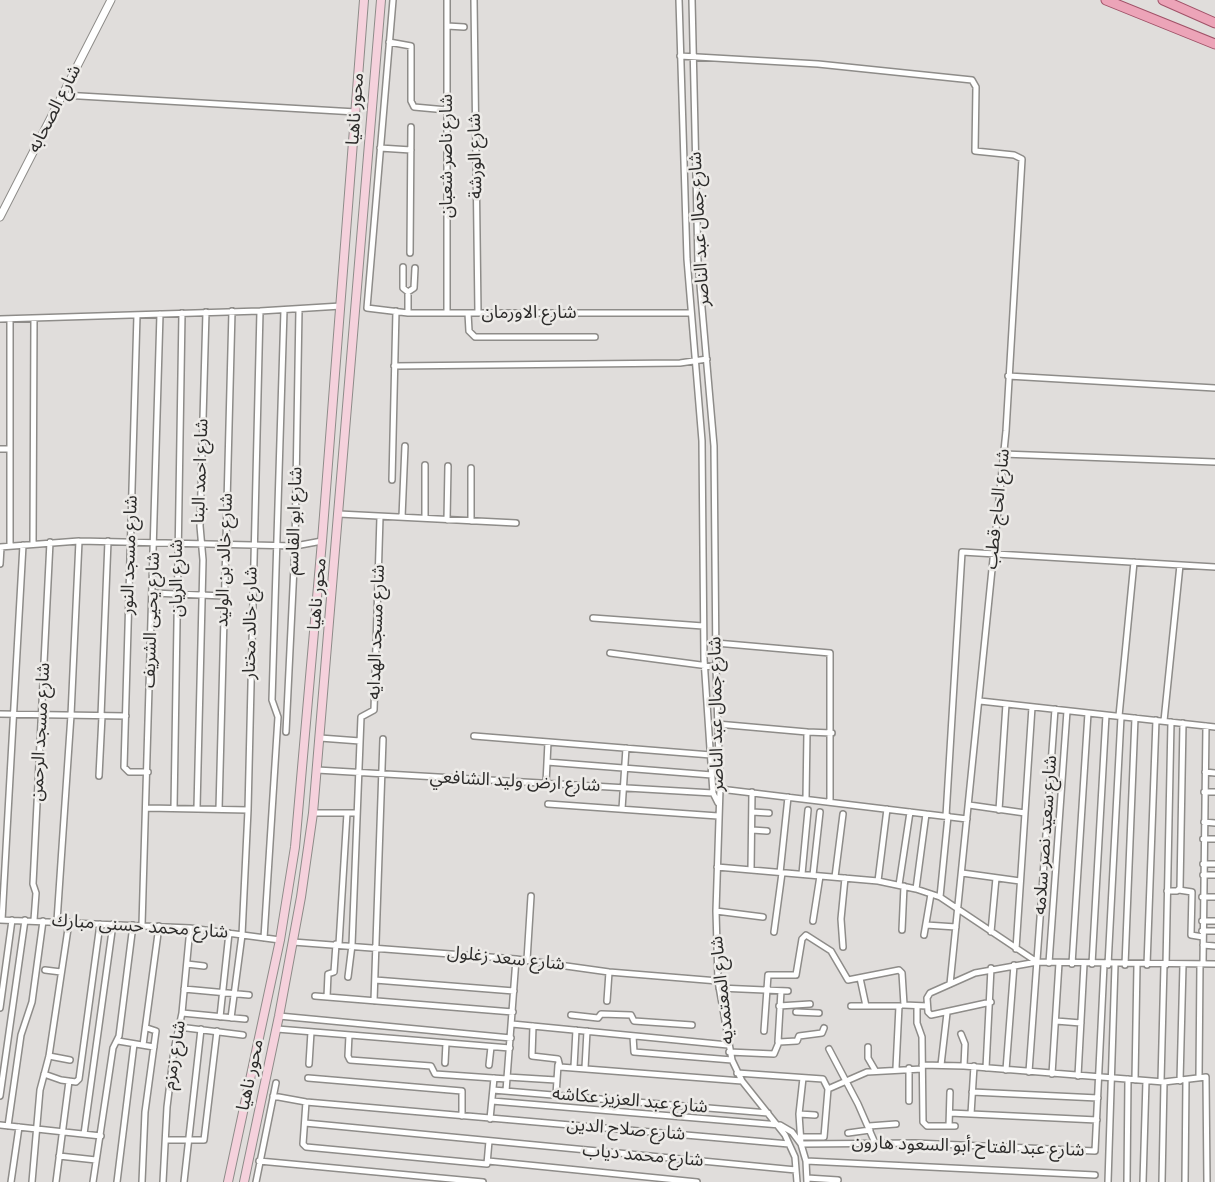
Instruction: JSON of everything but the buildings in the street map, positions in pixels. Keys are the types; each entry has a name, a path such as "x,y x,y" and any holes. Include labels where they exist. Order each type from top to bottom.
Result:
{"main road":[{"name":"محور ناهيا","path":"228,1182 279,940 295,848 322,541 364,0"},
{"name":"محور ناهيا","path":"244,1182 277,1029 313,813 381,0"},
{"path":"1106,0 1215,44"},
{"path":"1163,0 1215,23"},
{"path":"338,342 352,343"},
{"path":"279,940 293,942"}],"street":[{"path":"393,0 380,148 411,150"},
{"name":"شارع ناصر شعبان","path":"447,0 447,313"},
{"name":"شارع الورشة","path":"474,0 478,313"},
{"name":"شارع جمال عبد الناصر","path":"679,0 687,56 698,262 714,446 716,667 720,789 718,804"},
{"name":"شارع جمال عبد الناصر","path":"692,0 687,56 691,313 702,441 705,666 713,793 718,804"},
{"name":"شارع الصحابه","path":"0,216 110,1"},
{"path":"447,26 464,27"},
{"path":"389,42 408,43 411,46 411,101 414,107 447,110"},
{"name":"شارع الحاج قطب","path":"687,56 818,64 972,80 976,87 974,148 978,153 1014,155 1022,159 1003,454 950,984"},
{"path":"63,95 356,112"},
{"path":"410,254 411,128"},
{"name":"شارع الاورمان","path":"380,148 367,308 408,313 691,313"},
{"path":"403,267 403,288 408,292"},
{"path":"408,292 414,288 415,268"},
{"path":"408,292 408,313"},
{"path":"0,319 260,311 341,306"},
{"name":"شارع ابو القاسم","path":"286,732 295,546 299,309"},
{"path":"264,938 278,717 273,707 284,310"},
{"name":"شارع خالد بن الوليد","path":"219,809 232,311"},
{"name":"شارع خالد مختار","path":"231,1018 242,935 248,810 260,311"},
{"path":"392,480 396,311"},
{"name":"شارع احمد البنا","path":"197,808 206,312"},
{"name":"شارع الريان","path":"174,808 182,313"},
{"path":"468,313 469,331 475,337 595,337"},
{"name":"شارع يحيى الشريف","path":"142,925 160,314"},
{"name":"شارع مسجد النور","path":"137,315 124,769 129,772 148,772"},
{"path":"33,543 34,318"},
{"path":"10,319 10,546"},
{"path":"0,351 9,352"},
{"path":"394,366 707,359"},
{"path":"1008,376 1215,388"},
{"path":"402,517 405,446"},
{"path":"0,449 9,449"},
{"path":"1003,454 1215,462"},
{"path":"425,465 425,518"},
{"path":"447,520 448,466"},
{"path":"471,468 471,521"},
{"path":"339,514 516,523"},
{"name":"شارع مسجد الهدايه","path":"348,977 352,945 361,716 372,714 374,710 380,517"},
{"path":"0,564 0,547 33,543 79,541 295,546 322,541"},
{"path":"57,921 71,715 79,541"},
{"name":"شارع مسجد الرحمن","path":"34,921 36,893 33,885 50,542"},
{"path":"99,776 108,542"},
{"path":"1,920 23,545"},
{"path":"940,897 947,816 962,552 1215,567"},
{"path":"1108,1182 1109,965 1120,716 1134,562"},
{"path":"1162,1182 1168,722 1180,565"},
{"path":"153,593 224,596"},
{"path":"593,618 704,626"},
{"path":"716,643 830,653 832,733 830,802"},
{"path":"610,653 677,660 716,667"},
{"path":"980,701 1215,727"},
{"path":"999,810 1006,704"},
{"path":"1016,949 1032,707"},
{"name":"شارع سعيد نصر سلامه","path":"1029,1072 1055,709"},
{"path":"1049,963 1067,711"},
{"path":"1072,964 1088,713"},
{"path":"0,714 126,716"},
{"path":"1092,964 1106,715"},
{"path":"1125,965 1136,718"},
{"path":"1147,965 1156,720"},
{"path":"1179,890 1184,723"},
{"path":"717,724 832,733"},
{"path":"1199,1077 1206,726"},
{"path":"806,799 807,732"},
{"path":"474,736 711,754"},
{"path":"320,738 360,741"},
{"path":"374,1001 383,739"},
{"path":"546,783 548,742"},
{"path":"622,809 626,748"},
{"path":"547,762 712,775"},
{"path":"276,769 284,769"},
{"name":"شارع ارض وليد الشافعي","path":"317,770 713,793"},
{"path":"1205,772 1215,773"},
{"path":"720,789 967,819"},
{"path":"751,870 752,792"},
{"path":"1204,792 1215,792"},
{"path":"774,932 788,797"},
{"path":"548,804 718,816"},
{"name":"شارع المعتمديه","path":"718,804 716,911 719,984 729,1052 742,1081 768,1113 780,1125 792,1132 801,1144"},
{"path":"969,805 1025,813"},
{"path":"147,808 248,810"},
{"path":"878,881 887,809"},
{"path":"802,874 808,810"},
{"path":"752,812 769,813"},
{"path":"813,921 820,812"},
{"path":"902,930 901,886 910,812"},
{"path":"313,813 357,813"},
{"path":"327,997 328,974 334,972 338,944 347,813"},
{"path":"916,889 926,813"},
{"path":"835,877 843,814"},
{"path":"1204,822 1215,823"},
{"path":"752,830 767,831"},
{"path":"1203,839 1215,839"},
{"path":"1203,864 1215,864"},
{"path":"717,867 878,881 916,889 940,897 1037,962"},
{"path":"962,873 1020,881"},
{"path":"1203,875 1215,875"},
{"path":"843,947 841,919 845,878"},
{"path":"992,932 996,878"},
{"path":"1167,891 1192,892 1191,935 1215,931"},
{"path":"924,935 931,894"},
{"path":"528,960 531,896"},
{"path":"1202,897 1215,897"},
{"path":"716,911 763,917"},
{"name":"شارع محمد حسنى مبارك","path":"1,920 190,928 279,940"},
{"path":"0,1008 12,920"},
{"path":"0,1096 25,920"},
{"path":"8,1126 21,1035 30,1008 43,921"},
{"path":"1202,921 1215,921"},
{"path":"32,1182 36,1128 69,922"},
{"path":"44,1074 69,1081 79,1080 99,924"},
{"path":"84,1134 113,924"},
{"path":"93,1182 113,1048 118,1041 133,925"},
{"path":"926,925 956,927"},
{"path":"143,1045 159,926"},
{"name":"شارع زمزم","path":"163,1182 167,1107 174,1050 182,1013 190,928"},
{"path":"220,1017 229,933"},
{"path":"764,1031 768,975 796,975 802,939 806,935 831,951 848,980 900,970 902,1006 896,1068"},
{"name":"شارع سعد زغلول","path":"293,942 377,946 528,960 609,972 784,991 779,1006"},
{"path":"1203,945 1215,946"},
{"path":"506,1091 516,959"},
{"path":"991,1002 931,1015 927,1006 929,994 991,968 1037,962 1109,965 1215,964"},
{"path":"1052,1074 1059,963"},
{"path":"187,964 204,966"},
{"path":"1078,1076 1084,964"},
{"path":"1006,1070 1014,965"},
{"name":"شارع عبد الفتاح أبو السعود هارون","path":"801,1144 875,1143 1095,1152 1098,1077 1109,965"},
{"path":"1126,1182 1137,965"},
{"path":"1183,965 1185,1182"},
{"path":"986,1068 991,968"},
{"path":"45,970 61,972"},
{"path":"607,1001 609,972"},
{"path":"860,978 866,1006"},
{"path":"375,980 514,991"},
{"path":"184,988 249,995"},
{"path":"315,996 513,1012"},
{"path":"797,1009 810,1004"},
{"path":"729,1052 774,1054 777,1052 779,1006 819,1013"},
{"path":"851,1006 927,1006"},
{"path":"917,1006 917,1023 922,1034 924,1124 952,1126 950,1092"},
{"path":"795,1021 797,1009"},
{"path":"182,1013 244,1019"},
{"path":"941,1065 947,1013"},
{"path":"571,1015 598,1018 601,1014 632,1015 634,1021 692,1025"},
{"path":"279,1016 511,1038"},
{"path":"574,1067 579,1016"},
{"path":"1056,1021 1081,1023"},
{"path":"512,1024 728,1045"},
{"path":"533,1026 532,1056 558,1060 556,1095"},
{"path":"179,1027 243,1035"},
{"path":"142,1182 145,1112 156,1030 147,1028"},
{"path":"778,1042 797,1041 799,1036 822,1034 824,1028"},
{"path":"184,1182 201,1029"},
{"path":"277,1029 510,1048"},
{"path":"166,1140 204,1140 217,1031"},
{"path":"585,1068 588,1031"},
{"path":"309,1064 312,1032"},
{"path":"961,1034 965,1044 964,1066"},
{"path":"349,1035 348,1056 350,1060 431,1066 434,1074 556,1080"},
{"path":"633,1036 634,1052 732,1060"},
{"path":"118,1041 154,1047"},
{"path":"445,1063 446,1043"},
{"path":"117,1182 134,1044"},
{"path":"489,1065 491,1047"},
{"path":"868,1047 869,1060 875,1070"},
{"path":"829,1049 875,1143"},
{"path":"49,1056 70,1060"},
{"path":"558,1065 742,1081"},
{"path":"828,1089 875,1070 941,1065 1162,1082 1207,1078 1207,1182 1215,1181"},
{"path":"971,1114 974,1066"},
{"path":"909,1068 909,1101"},
{"path":"737,1073 824,1079 828,1089 824,1137 801,1137"},
{"path":"308,1078 463,1091 462,1116"},
{"path":"490,1119 494,1078"},
{"path":"803,1078 799,1114 807,1180 838,1180"},
{"path":"64,1182 56,1182 69,1081"},
{"path":"1143,1182 1146,1081"},
{"path":"256,1182 276,1083"},
{"name":"شارع عبد العزيز عكاشه","path":"493,1090 768,1113"},
{"path":"972,1092 1098,1098"},
{"path":"1207,1092 1215,1092"},
{"name":"شارع صلاح الدين","path":"273,1096 306,1102 789,1144"},
{"path":"492,1101 780,1125"},
{"path":"306,1102 303,1144 306,1147 697,1182"},
{"path":"950,1113 1097,1120"},
{"path":"799,1114 815,1114"},
{"path":"1208,1121 1215,1121"},
{"name":"شارع محمد دياب","path":"305,1123 796,1170"},
{"path":"848,1132 896,1124"},
{"path":"0,1125 101,1136"},
{"name":"شارع المعتمديه","path":"780,1125 789,1144 797,1182"},
{"path":"11,1182 19,1126"},
{"path":"1208,1137 1215,1137"},
{"path":"487,1162 489,1141"},
{"path":"59,1155 96,1160"},
{"path":"1207,1160 1215,1160"},
{"path":"259,1161 483,1182"},
{"path":"806,1161 1095,1175"}]}
